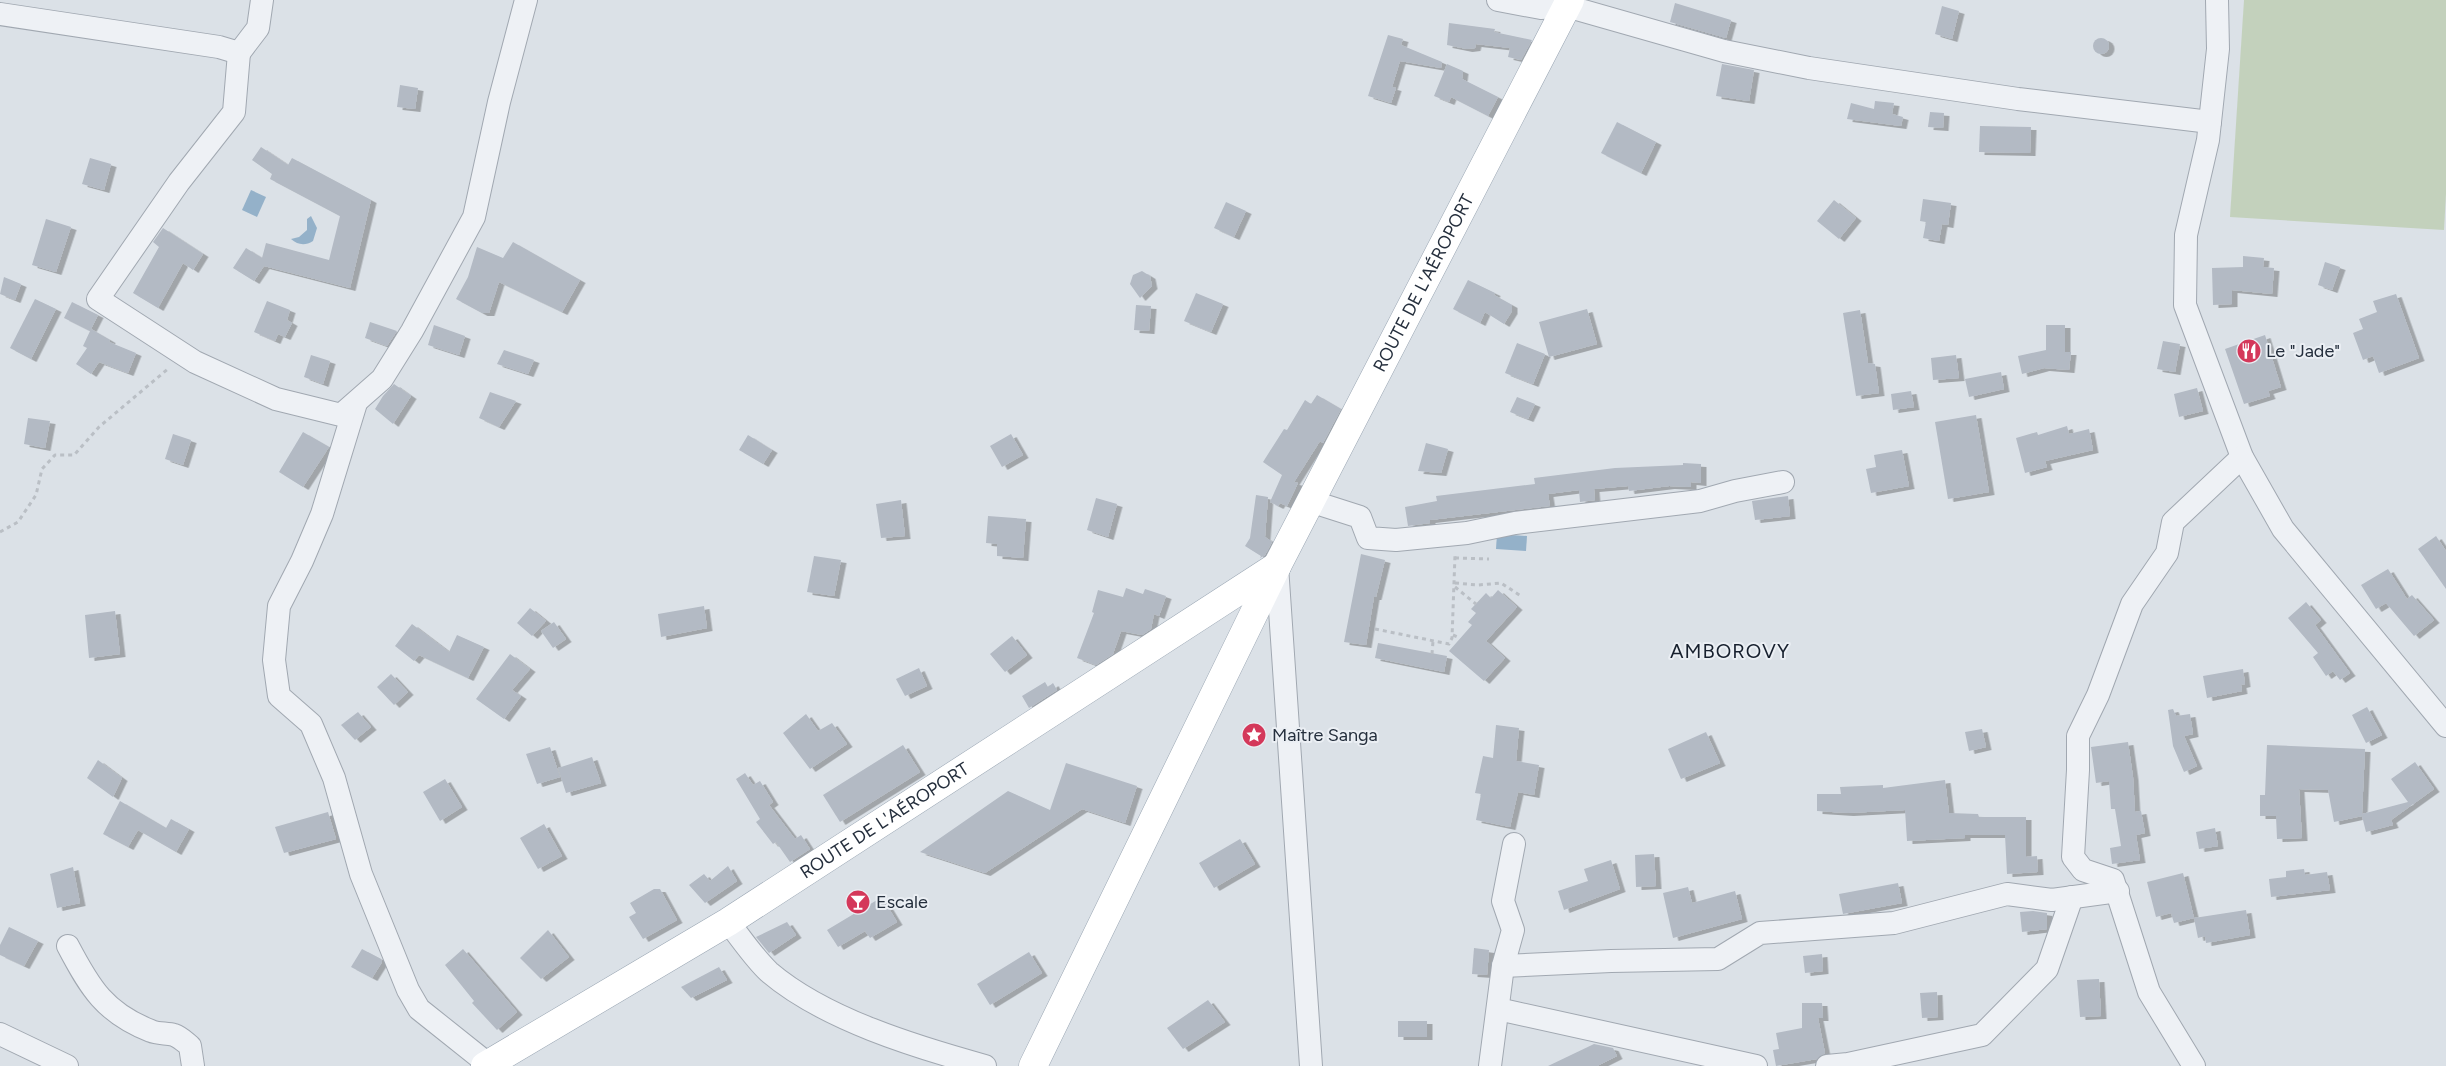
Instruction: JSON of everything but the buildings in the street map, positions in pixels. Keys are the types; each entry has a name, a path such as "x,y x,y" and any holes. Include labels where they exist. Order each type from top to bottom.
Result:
{"main road":[{"name":"ROUTE DE L'AÉROPORT","path":"1033,1066 1310,500 1568,3"},
{"name":"ROUTE DE L'AÉROPORT","path":"486,1065 728,922 1277,566"}],"street":[{"path":"262,0 258,28 239,53 234,112 174,190 98,300 183,356 276,399 341,415 382,379 416,323 474,217 499,102 526,0"},
{"path":"1498,0 1541,8 1568,3 1724,51 1809,68 2018,99 2210,122"},
{"path":"2217,0 2218,49 2208,140 2186,235 2185,305 2242,457 2283,529 2446,726"},
{"path":"0,14 210,46 239,53"},
{"path":"356,403 322,514 302,561 279,606 274,660 279,696 311,724 334,778 361,874 408,990 419,1009 486,1065"},
{"path":"2194,1066 2149,992 2113,880 2083,870 2073,857 2078,736 2098,695 2132,604 2167,553 2173,522 2242,457"},
{"path":"1310,500 1360,517 1368,538 1396,540 1456,534 1515,524 1700,501 1735,491 1783,482"},
{"path":"1277,566 1311,1066"},
{"path":"1490,1066 1503,966 1513,930 1503,901 1514,844"},
{"path":"1503,966 1718,959 1760,933 1894,923 2007,894 2052,900 2118,891"},
{"path":"1827,1066 1848,1064 1982,1035 2047,969 2072,897"},
{"path":"728,922 768,971 802,997 862,1025 943,1054 986,1066"},
{"path":"68,946 88,985 105,1003 121,1016 153,1032 176,1036 190,1046 193,1066"},
{"path":"1498,1010 1756,1066"},
{"path":"0,1034 67,1066"}],"path":[{"path":"0,532 18,522 36,495 42,469 55,455 74,455 99,427 183,356"},
{"path":"1375,629 1449,644 1452,635 1456,534"},
{"path":"1455,558 1489,559"},
{"path":"1455,585 1501,583 1521,596"},
{"path":"1455,585 1476,604"},
{"path":"1452,635 1460,638"},
{"path":"1432,654 1433,641"}],"green space":[{"path":"2244,0 2446,0 2446,194 2444,230 2230,217"}],"water":[{"path":"251,190 266,197 257,217 242,210"},
{"path":"311,216 317,228 313,241 307,244 296,243 291,239 299,237 307,230 307,219"},
{"path":"1497,534 1527,536 1526,551 1496,549"}],"place":[{"name":"Le \"Jade\"","path":"2249,351"},
{"name":"Maître Sanga","path":"1254,735"},
{"name":"Escale","path":"858,902"}],"district":[{"name":"AMBOROVY","path":"1730,651"}]}
